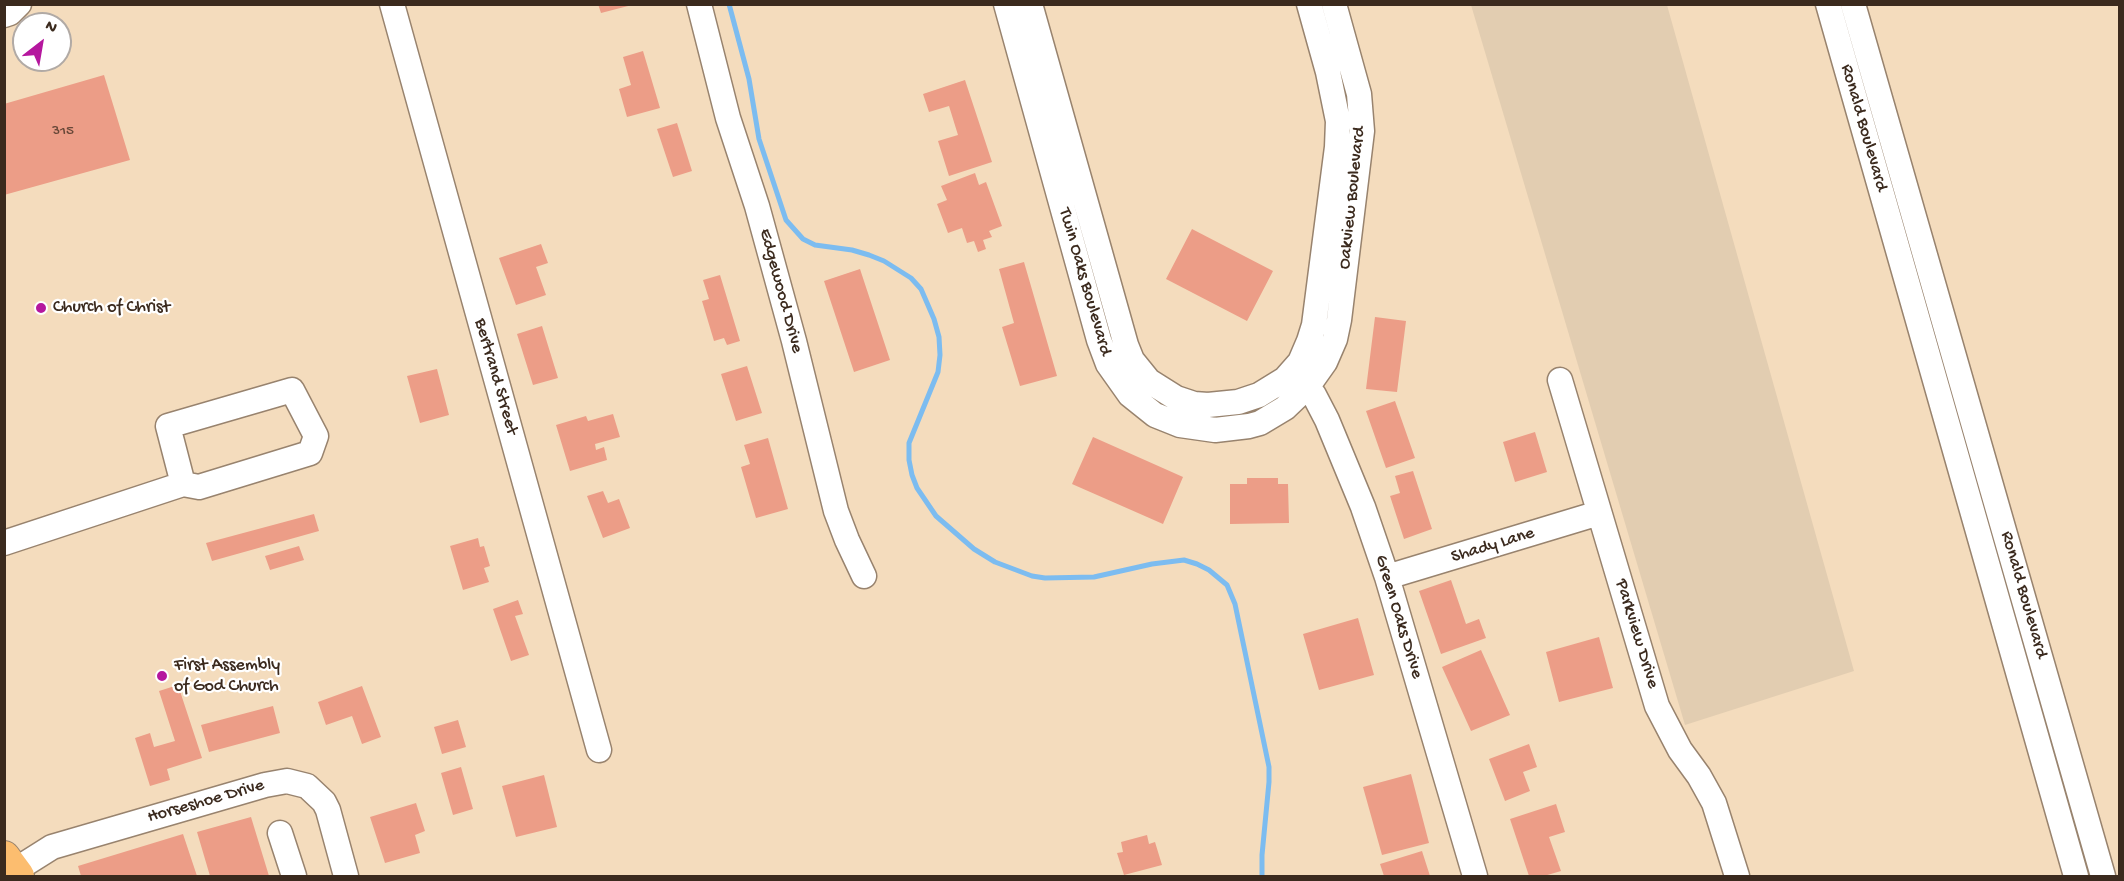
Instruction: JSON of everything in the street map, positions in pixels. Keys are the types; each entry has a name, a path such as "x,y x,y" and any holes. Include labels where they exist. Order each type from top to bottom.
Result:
{"street":[{"path":"4,15 10,13 19,4"},
{"name":"Bertrand Street","path":"392,4 599,750"},
{"name":"Edgewood Drive","path":"699,4 728,118 757,206 791,330 836,511 864,576"},
{"name":"Twin Oaks Boulevard","path":"1006,4 1099,340 1108,364 1120,383 1130,395 1155,415 1180,425 1215,430 1235,429 1260,423 1285,408 1301,378"},
{"name":"Twin Oaks Boulevard","path":"1030,4 1132,360 1149,381 1176,398 1194,404 1238,402 1301,378"},
{"name":"Oakview Boulevard","path":"1301,378 1314,325 1337,147 1338,121 1309,4"},
{"name":"Oakview Boulevard","path":"1301,378 1325,362 1335,339 1362,131 1359,94 1334,4"},
{"name":"Ronald Boulevard","path":"1828,4 2077,876"},
{"path":"1836,33 1856,15"},
{"name":"Ronald Boulevard","path":"1856,15 2102,873"},
{"path":"1918,321 1942,314"},
{"name":"Green Oaks Drive","path":"1301,378 1327,420 1387,577 1475,876"},
{"name":"Parkview Drive","path":"1560,380 1657,706 1680,750 1699,776 1714,803 1737,876"},
{"path":"4,543 183,484 199,487 310,453 316,436 292,390 168,426 183,484"},
{"name":"Shady Lane","path":"1387,577 1599,513"},
{"path":"1997,598 2022,591"},
{"name":"Horseshoe Drive","path":"12,868 52,847 265,785 287,781 307,786 324,802 346,876"},
{"path":"280,833 294,876"},
{"path":"2077,876 2102,873"}],"shaded area":[{"path":"1471,5 1667,5 1854,671 1685,725"}],"building":[{"path":"598,4 632,4 632,5 601,13"},
{"path":"643,51 660,108 627,117 619,89 631,85 623,57"},
{"path":"104,75 130,160 4,195 4,104"},
{"path":"965,80 992,162 949,176 938,141 958,135 949,106 929,112 923,94"},
{"path":"677,123 692,171 673,177 657,129"},
{"path":"975,173 979,185 986,182 1002,226 989,231 992,237 983,240 986,249 978,252 974,241 967,243 962,228 948,233 937,204 947,200 941,186"},
{"path":"1192,229 1273,271 1247,321 1166,279"},
{"path":"541,244 548,263 536,267 546,295 516,305 499,258"},
{"path":"1024,262 1057,376 1020,386 1002,327 1014,323 999,269"},
{"path":"860,269 890,360 854,372 824,281"},
{"path":"720,275 740,341 727,345 724,338 714,341 702,301 709,299 703,280"},
{"path":"1375,317 1406,321 1397,392 1366,389"},
{"path":"542,326 558,378 533,385 517,334"},
{"path":"747,366 762,413 736,421 721,374"},
{"path":"437,369 449,415 420,423 407,376"},
{"path":"1395,401 1415,458 1386,468 1366,411"},
{"path":"613,414 620,437 595,444 596,450 604,447 607,460 570,471 556,425 586,416 588,421"},
{"path":"1535,432 1547,472 1515,482 1503,442"},
{"path":"1093,437 1183,477 1163,524 1072,484"},
{"path":"768,438 788,509 756,518 741,467 750,464 744,445"},
{"path":"1413,471 1432,529 1404,539 1390,496 1400,493 1395,476"},
{"path":"1247,478 1278,478 1278,484 1288,484 1289,523 1230,524 1230,484 1247,484"},
{"path":"603,491 608,503 619,499 630,528 603,538 587,496"},
{"path":"314,514 319,531 212,561 206,543"},
{"path":"478,538 480,547 484,546 490,566 484,568 489,582 463,590 450,546"},
{"path":"299,546 304,560 270,570 265,556"},
{"path":"1451,580 1466,624 1479,619 1486,638 1441,654 1419,591"},
{"path":"518,600 523,614 515,616 529,655 511,661 493,609"},
{"path":"1358,618 1374,675 1319,690 1303,634"},
{"path":"1599,637 1613,688 1559,702 1546,652"},
{"path":"1481,650 1510,715 1471,731 1442,667"},
{"path":"178,685 202,758 167,769 170,780 150,786 135,738 150,733 154,747 175,741 159,691"},
{"path":"362,686 381,737 362,744 352,716 326,725 318,702"},
{"path":"273,706 280,733 209,752 201,725"},
{"path":"458,720 466,747 442,754 434,727"},
{"path":"1529,744 1537,767 1523,772 1530,791 1505,801 1489,759"},
{"path":"461,767 473,809 453,815 441,773"},
{"path":"1411,774 1429,843 1382,855 1363,787"},
{"path":"544,775 557,827 516,837 502,786"},
{"path":"416,803 425,831 415,835 420,853 385,863 370,817"},
{"path":"1556,804 1565,832 1549,837 1561,871 1544,876 1529,876 1510,819"},
{"path":"251,817 269,876 210,876 197,832"},
{"path":"183,834 197,876 81,876 78,866"},
{"path":"1147,835 1149,844 1155,842 1162,865 1124,875 1117,853 1123,852 1121,842"},
{"path":"1422,851 1430,876 1384,876 1380,864"}],"waterway":[{"path":"729,4 749,79 759,139 786,220 803,239 815,245 852,250 869,255 884,261 911,278 921,289 934,319 939,337 938,372 909,443 909,460 917,488 936,516 974,549 995,562 1032,576 1094,577 1152,564 1184,560 1209,570 1227,585 1235,604 1269,767 1262,876"}],"place":[{"name":"Church of Christ","path":"41,308"},
{"name":"First Assembly of God Church","path":"162,676"}]}
